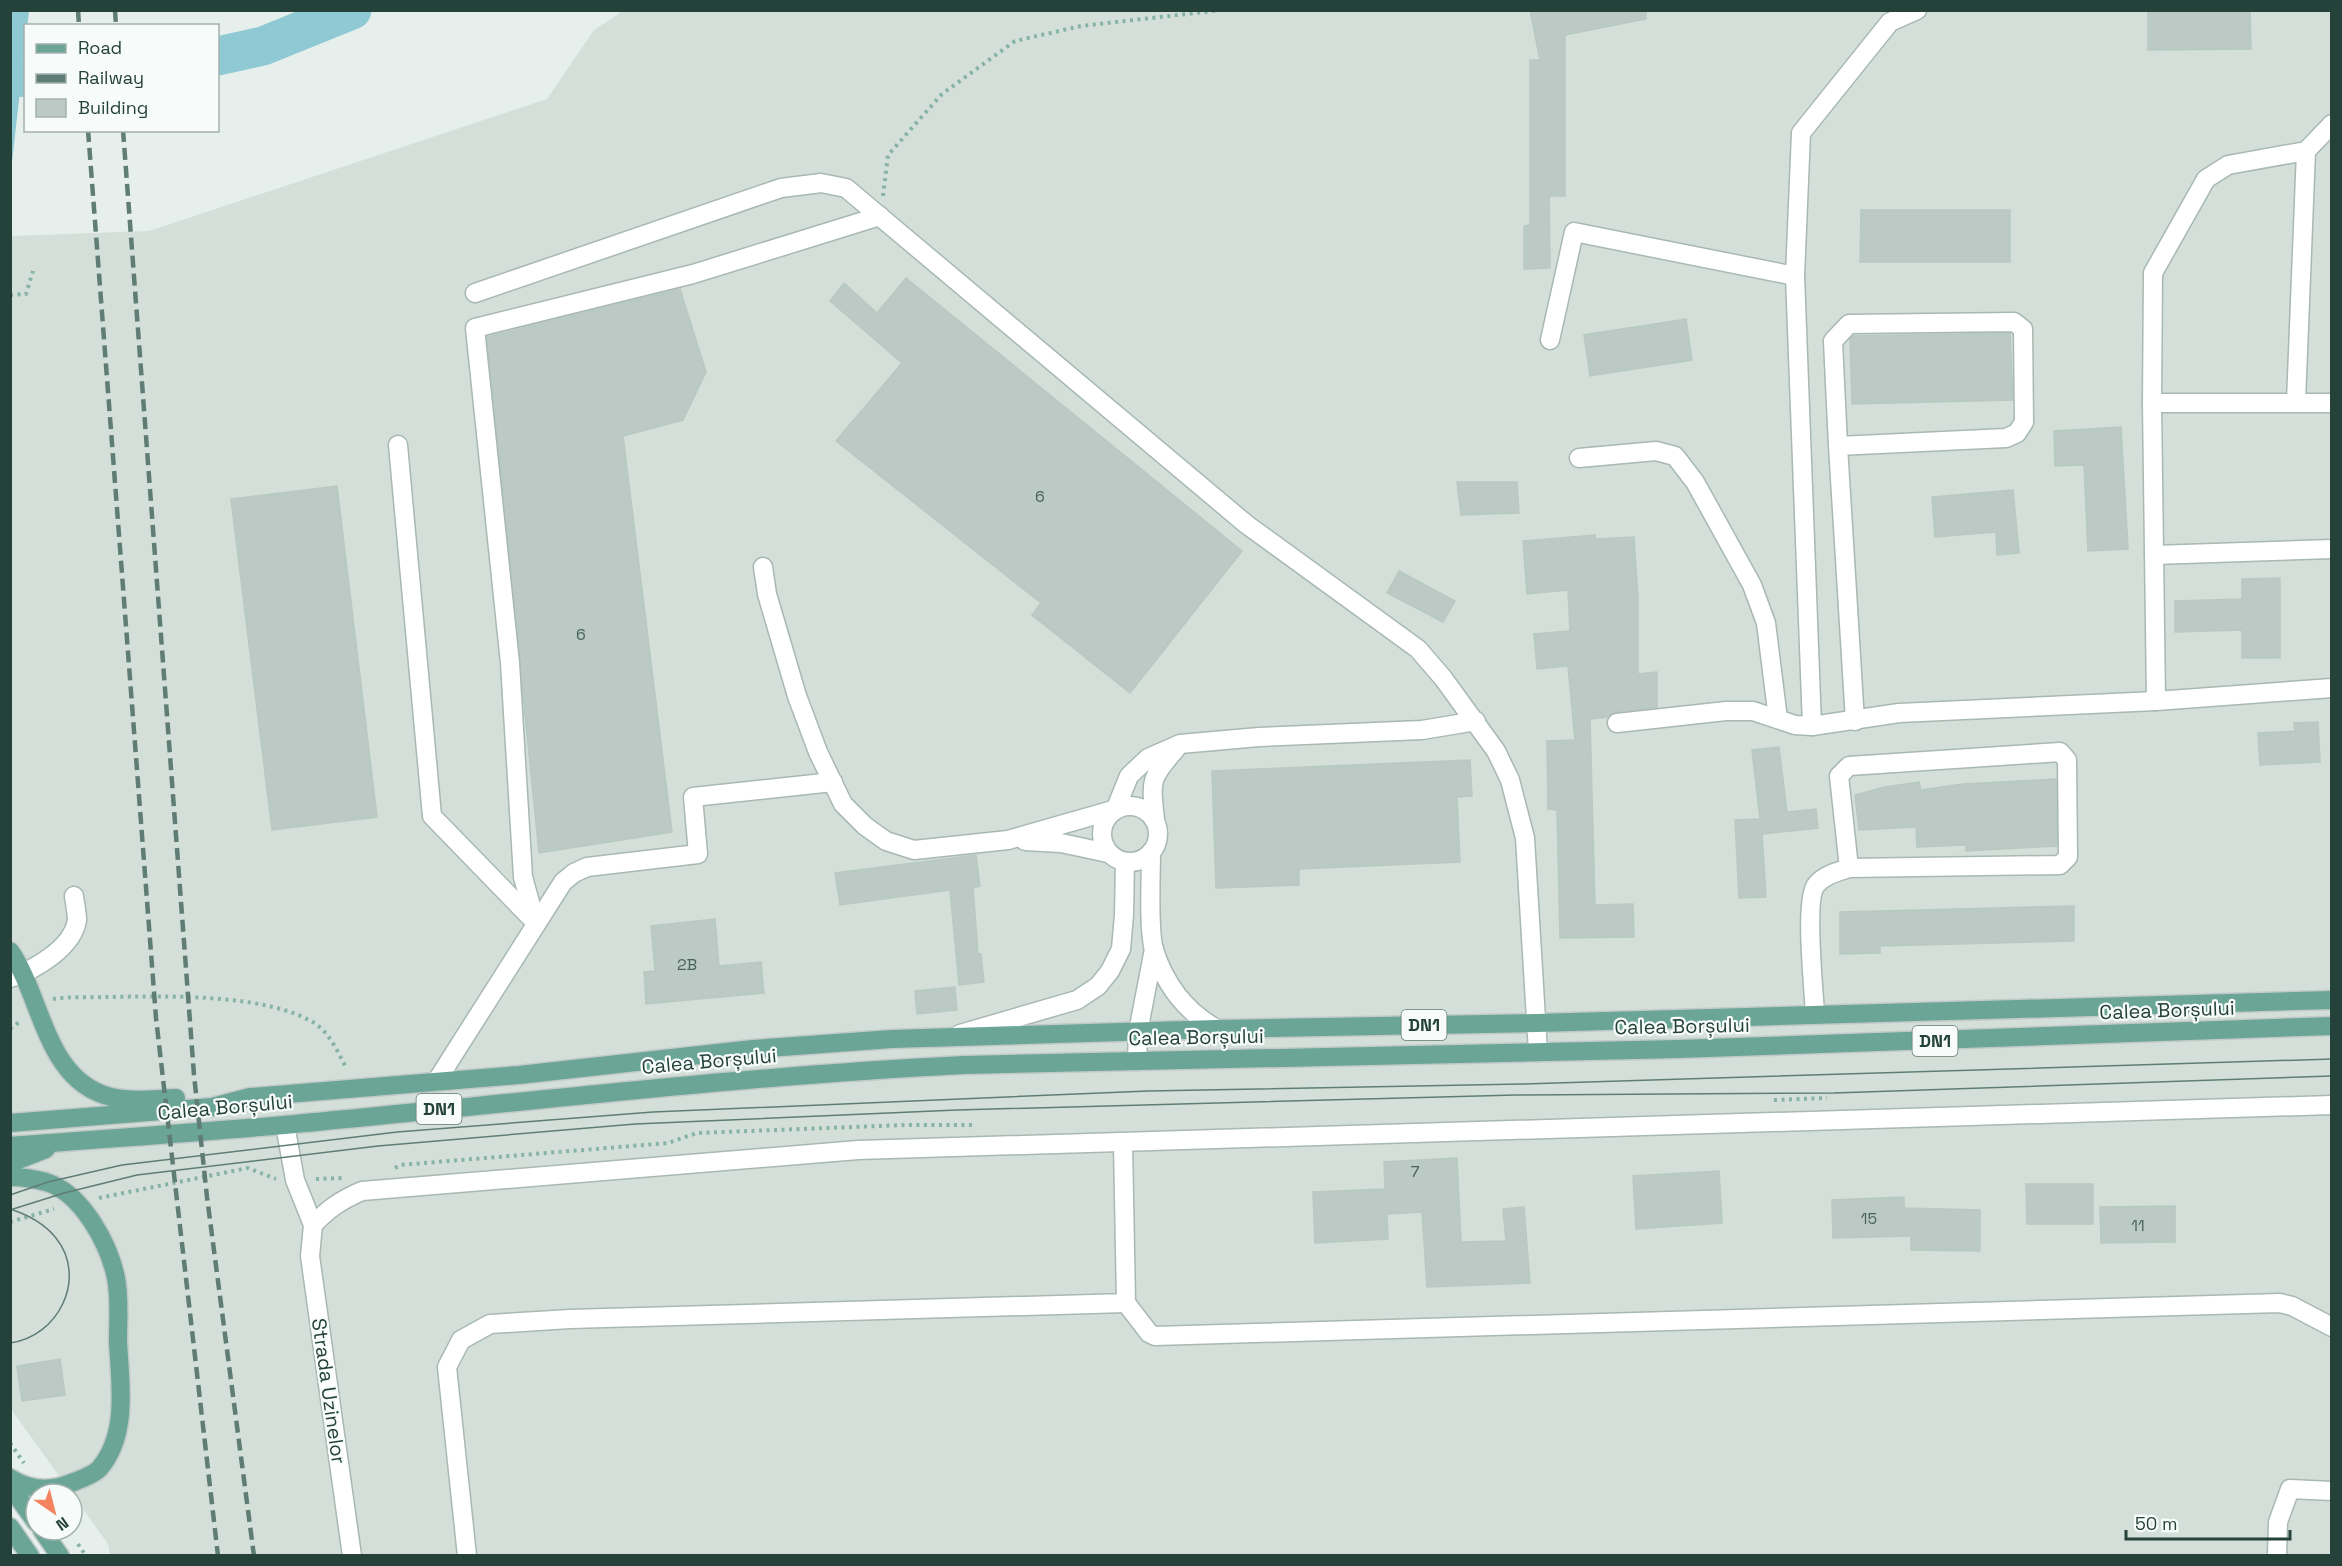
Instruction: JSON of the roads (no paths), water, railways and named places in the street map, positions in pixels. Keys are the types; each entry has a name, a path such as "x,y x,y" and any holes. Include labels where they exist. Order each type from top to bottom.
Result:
{"main road":[{"path":"10,951 17,976 37,1009 58,1058 85,1086 114,1098 250,1097"},
{"name":"Calea Borșului","path":"10,1123 212,1107 250,1097 436,1082 753,1049 947,1038 2331,999"},
{"name":"Calea Borșului","path":"64,1142 285,1125 648,1088 964,1065 1931,1041 2331,1026"},
{"name":"DN1","path":"10,1146 64,1142"},
{"name":"DN1","path":"10,1163 64,1142"},
{"path":"10,1176 48,1182 76,1203 95,1223 103,1239 116,1279 120,1415 112,1446 98,1470 60,1488 41,1489 22,1485 10,1478"},
{"path":"10,1486 24,1505"},
{"path":"10,1527 30,1556"},
{"path":"50,1542 60,1556"}],"street":[{"path":"1812,726 1795,276 1801,133 1890,22 1917,10"},
{"path":"2156,701 2152,403 2153,273 2206,179 2228,165 2306,151 2331,124"},
{"path":"2296,402 2306,151"},
{"path":"476,293 781,188 821,183 846,188 1246,524 1418,649 1476,721 1496,751 1510,780 1525,838 1538,1052"},
{"path":"536,924 523,877 510,663 475,328 693,274 880,216"},
{"path":"1550,340 1574,232 1795,276"},
{"path":"1838,446 2006,438 2017,433 2024,422 2023,329 2014,322 1849,324 1833,341 1838,446 1856,721"},
{"path":"2152,403 2331,403"},
{"path":"398,445 432,816 536,924"},
{"path":"1579,458 1656,451 1675,456 1688,473 1752,585 1766,623 1778,719"},
{"path":"2154,555 2331,549"},
{"path":"763,567 767,594 797,696 818,752 843,804 865,826 886,841 914,850 1008,840 1061,843 1108,853 1125,862 1144,858 1151,852 1158,837 1151,785 1159,767 1180,744"},
{"path":"1617,723 1726,711 1752,711 1795,725 1812,726 1899,713 2156,701 2331,688"},
{"path":"1108,853 1101,837 1101,830 1107,816 1115,809 1129,776 1148,758 1180,744 1259,737 1422,730 1476,721"},
{"path":"1815,1014 1810,906 1815,886 1827,876 1849,868 2060,865 2068,858 2067,760 2060,752 1849,766 1839,776 1849,868"},
{"path":"436,1082 563,882 574,873 586,867 698,854 693,797 833,782"},
{"path":"1008,840 1131,805 1141,807 1155,820"},
{"path":"1137,1061 1138,1032 1154,949 1151,852"},
{"path":"947,1038 1077,1000 1098,986 1110,971 1120,949 1124,915 1125,862"},
{"path":"17,976 58,951 73,932 77,919 74,896"},
{"path":"1154,949 1172,988 1202,1021 1216,1029"},
{"path":"285,1125 296,1180 313,1226 328,1208 362,1191 858,1150 2331,1105"},
{"path":"1123,1143 1126,1303 1149,1333 1155,1336 2280,1303 2292,1306 2331,1327"},
{"name":"Strada Uzinelor","path":"313,1226 310,1256 352,1556"},
{"path":"467,1556 447,1367 461,1340 490,1324 570,1319 1126,1303"},
{"path":"2277,1556 2278,1522 2290,1489 2331,1491"}],"water":[{"path":"10,11 29,11 28,24 24,24 24,55 11,171"}],"waterway":[{"path":"219,56 263,46 352,10"},
{"path":"10,78 24,77"}],"tram line":[{"path":"10,1195 48,1182 122,1165 397,1132 653,1112 1148,1091 1522,1084 2332,1059"},
{"path":"10,1210 64,1193 137,1175 378,1146 635,1124 957,1110 1516,1095 1834,1093 2332,1076"},
{"path":"10,1209 36,1220 56,1238 65,1254 69,1270 68,1287 63,1303 54,1318 42,1330 10,1343"}],"railway":[{"path":"78,10 79,24"},
{"path":"115,10 116,24"},
{"path":"88,132 156,1018 218,1556"},
{"path":"123,132 194,1075 207,1197 254,1556"}]}
